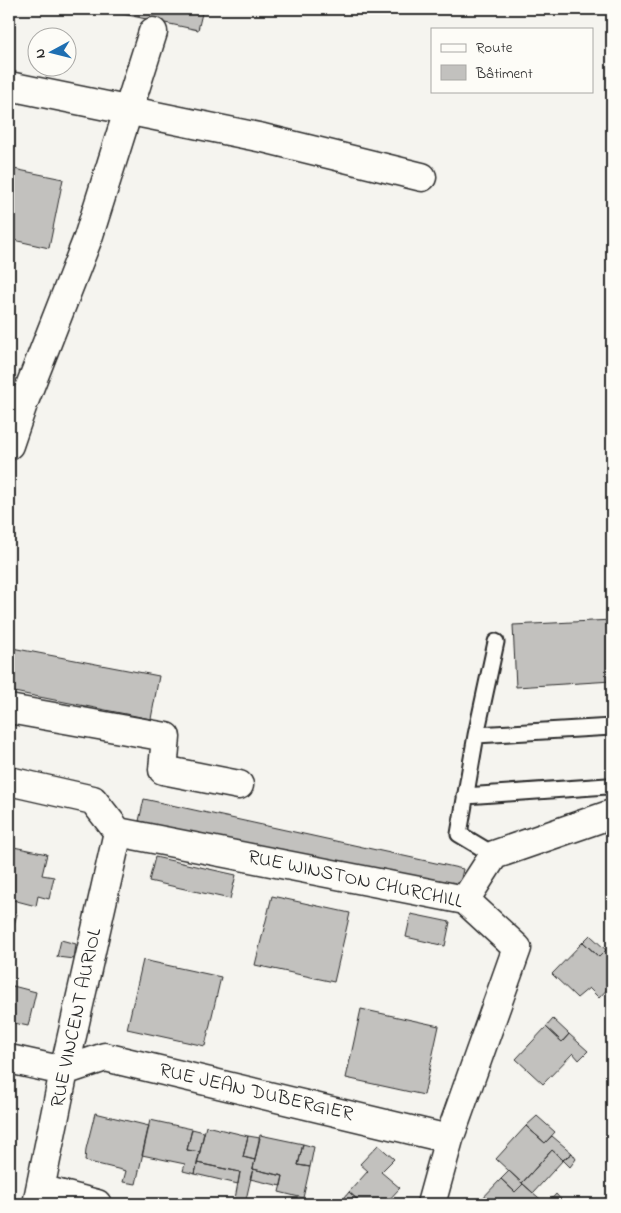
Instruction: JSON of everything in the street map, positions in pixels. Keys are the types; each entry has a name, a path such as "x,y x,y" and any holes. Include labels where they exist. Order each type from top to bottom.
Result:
{"street":[{"path":"9,445 22,404 88,238 153,32"},
{"path":"9,86 263,138 422,177"},
{"path":"9,709 166,737 163,770 239,785"},
{"path":"9,782 93,800 118,832"},
{"path":"465,900 494,855 612,814"},
{"name":"RUE WINSTON CHURCHILL","path":"118,832 465,900 517,948 449,1139 431,1204"},
{"name":"RUE VINCENT AURIOL","path":"38,1197 64,1071 118,832"},
{"name":"RUE JEAN DUBERGIER","path":"64,1071 105,1058 449,1139"},
{"path":"9,1059 64,1071"},
{"path":"38,1197 97,1204"}],"lane":[{"path":"494,855 459,834 476,735 496,642"},
{"path":"476,735 612,727"},
{"path":"465,796 606,786"}],"building":[{"path":"119,9 203,9 198,30 118,13"},
{"path":"9,168 63,179 49,248 9,239"},
{"path":"612,620 612,681 516,687 513,625"},
{"path":"12,648 159,676 151,719 9,691 9,663"},
{"path":"144,799 463,869 458,893 139,821"},
{"path":"9,846 47,854 42,875 54,877 49,899 38,896 36,906 9,899 11,884 9,883"},
{"path":"155,857 236,875 230,899 149,881"},
{"path":"272,896 350,913 334,982 255,965"},
{"path":"9,912 17,914 13,928 9,927"},
{"path":"411,914 450,922 445,946 406,937"},
{"path":"590,935 606,950 599,957 583,942"},
{"path":"61,940 76,944 74,959 57,957"},
{"path":"583,942 599,957 606,950 612,956 612,984 599,998 589,988 577,998 552,974"},
{"path":"612,945 612,956 606,950"},
{"path":"143,960 221,977 205,1046 127,1029"},
{"path":"9,985 36,992 28,1026 9,1022"},
{"path":"361,1009 439,1026 424,1095 346,1078"},
{"path":"553,1019 569,1034 562,1042 546,1027"},
{"path":"546,1027 562,1042 569,1034 588,1051 579,1060 573,1053 543,1084 516,1059"},
{"path":"95,1113 149,1126 136,1184 123,1182 126,1171 85,1161"},
{"path":"537,1116 555,1132 545,1143 526,1126"},
{"path":"150,1120 192,1129 187,1150 200,1152 195,1174 183,1171 185,1164 142,1155"},
{"path":"206,1126 248,1136 243,1157 255,1160 245,1204 234,1204 240,1172 197,1163"},
{"path":"526,1126 545,1143 552,1136 572,1153 563,1160 552,1150 522,1183 496,1159"},
{"path":"192,1129 204,1132 200,1152 187,1150"},
{"path":"260,1135 303,1144 298,1165 310,1167 303,1198 279,1192 283,1176 253,1169"},
{"path":"248,1136 260,1138 255,1160 243,1157"},
{"path":"303,1144 314,1147 310,1167 298,1165"},
{"path":"378,1145 394,1159 381,1172 400,1188 385,1204 362,1204 349,1192 368,1171 360,1164"},
{"path":"9,1150 14,1154 9,1160"},
{"path":"552,1150 563,1160 533,1193 522,1183"},
{"path":"572,1153 576,1159 570,1167 563,1160"},
{"path":"197,1163 240,1172 238,1184 195,1174"},
{"path":"253,1169 283,1176 281,1186 250,1179"},
{"path":"509,1171 523,1184 515,1192 501,1179"},
{"path":"501,1179 515,1192 523,1184 546,1204 477,1204"},
{"path":"349,1192 362,1204 344,1204 341,1202"},
{"path":"556,1194 565,1204 547,1204"}]}
